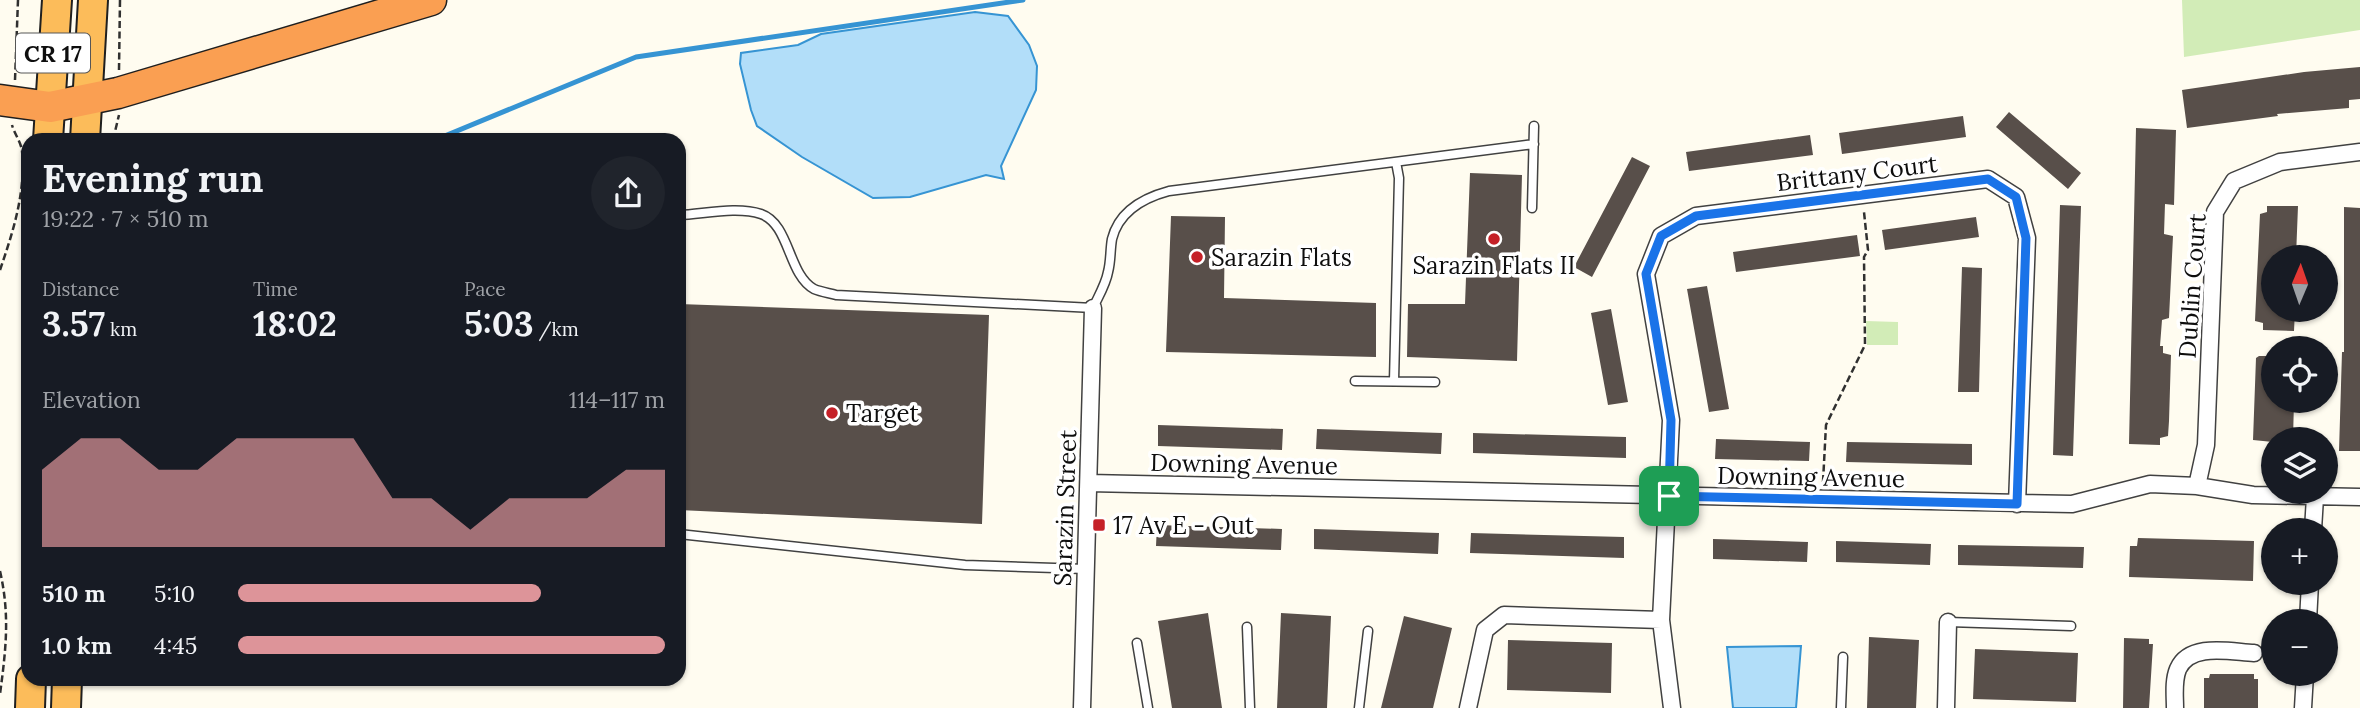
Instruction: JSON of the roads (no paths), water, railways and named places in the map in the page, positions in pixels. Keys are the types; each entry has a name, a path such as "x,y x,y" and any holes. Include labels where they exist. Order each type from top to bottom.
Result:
{"highway":[{"name":"CR 17","path":"48,133 57,0"},
{"name":"CR 17","path":"85,133 93,0"},
{"path":"8,93 50,107 118,93 431,0"},
{"path":"30,708 31,686"},
{"path":"66,708 67,686"}],"street":[{"name":"Dublin Court","path":"2197,486 2206,445 2215,212 2234,181 2245,176 2280,162 2360,152"},
{"name":"Brittany Court","path":"1672,708 1661,620 1671,420 1646,274 1661,236 1696,216 1988,179 2016,197 2026,238 2017,504"},
{"name":"Sarazin Street","path":"1082,708 1093,308"},
{"name":"Downing Avenue","path":"1089,483 2017,504 2072,504 2150,484 2197,486 2261,495"},
{"name":"Downing Avenue","path":"2338,498 2360,498"},
{"path":"1468,708 1485,630 1504,615 1661,620"},
{"path":"1946,708 1948,622"},
{"path":"2175,708 2178,670 2192,654 2211,651 2254,653"},
{"path":"2303,708 2304,686"}],"lane":[{"path":"1532,208 1534,126"},
{"path":"686,215 748,211 765,215 776,226 802,278 814,289 836,295 1093,308 1108,274 1113,236 1120,221 1132,206 1147,197 1168,191 1534,144"},
{"path":"1394,381 1399,178 1396,162"},
{"path":"1355,381 1435,382"},
{"path":"686,535 965,565 1086,569"},
{"path":"1948,622 2071,626"},
{"path":"1247,626 1250,708"},
{"path":"1359,708 1368,631"},
{"path":"1137,643 1147,708"},
{"path":"1841,708 1843,657"}],"water":[{"path":"975,12 1008,16 1029,45 1037,66 1036,90 1001,166 1004,179 986,175 910,197 873,198 802,157 757,126 740,64 741,53 798,45 821,34"},
{"path":"1801,646 1796,708 1733,708 1727,647"}],"waterway":[{"path":"452,133 636,57 1023,0"}],"place":[{"name":"Sarazin Flats II","path":"1494,239"},
{"name":"Sarazin Flats","path":"1197,257"},
{"name":"Target","path":"832,413"},
{"name":"17 Av E - Out","path":"1099,525"}]}
